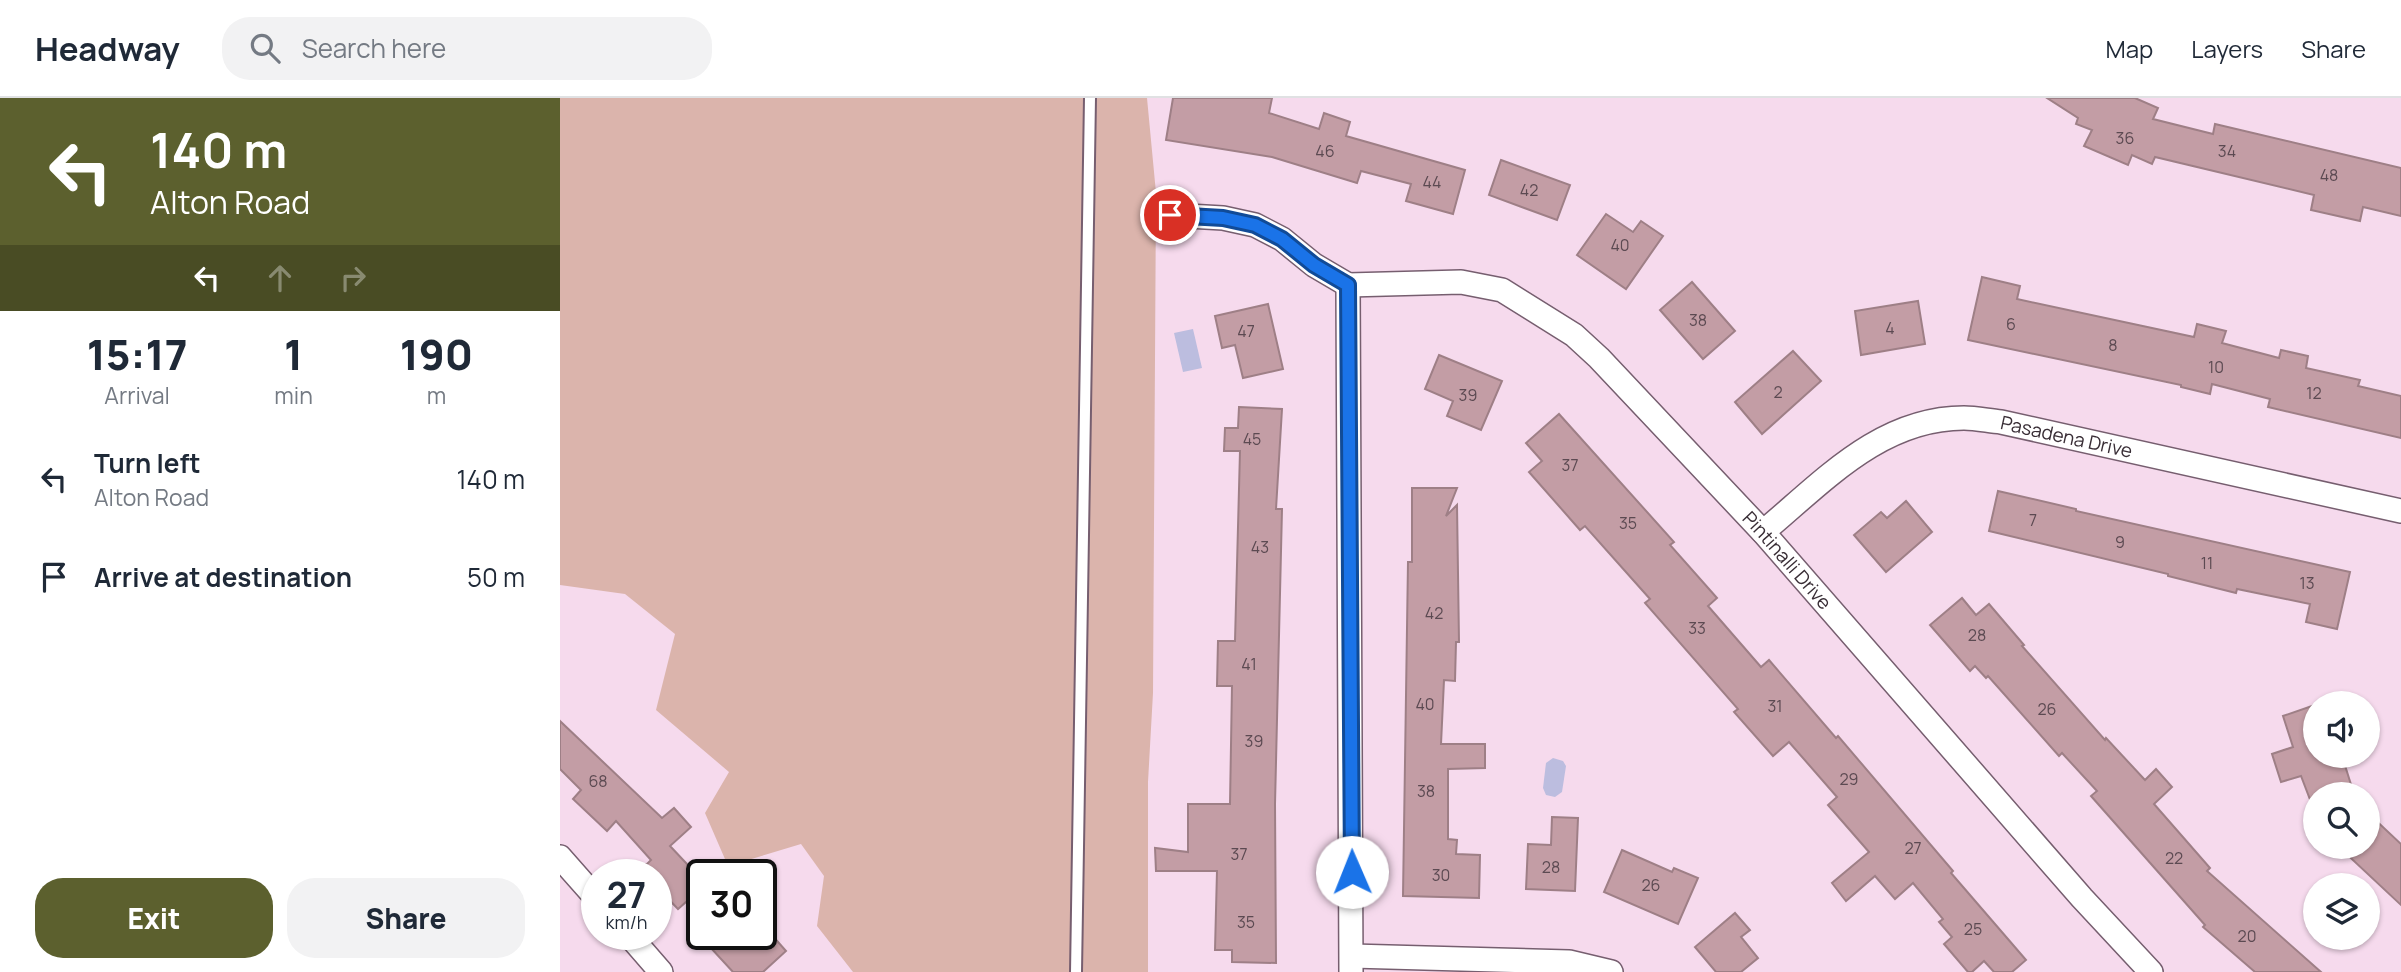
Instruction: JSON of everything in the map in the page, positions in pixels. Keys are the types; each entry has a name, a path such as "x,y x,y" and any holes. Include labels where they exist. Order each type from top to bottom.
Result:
{"street":[{"path":"1170,215 1223,218 1255,225 1282,239 1314,265 1348,285 1351,964 1569,962 1611,972"},
{"name":"Pintinalli Drive","path":"1348,285 1461,282 1502,290 1574,335 1600,358 1763,532 2082,898 2151,972"},
{"name":"Pasadena Drive","path":"1763,532 1864,448 1896,431 1931,421 1965,418 2001,422 2401,511"},
{"path":"560,857 581,880"},
{"path":"642,950 662,972"}],"lane":[{"path":"1076,972 1090,98"}],"shaded area":[{"path":"560,98 1147,98 1156,193 1153,693 1148,782 1148,972 853,972 817,926 824,876 801,844 751,859 725,859 705,813 729,772 656,710 675,634 625,594 560,585"}],"water":[{"path":"1193,329 1202,368 1183,372 1174,333"},
{"path":"1553,758 1563,761 1566,766 1562,792 1555,797 1546,795 1543,788 1546,763"}],"building":[{"path":"1173,98 1272,98 1269,113 1319,129 1324,113 1350,122 1346,136 1465,170 1453,214 1406,201 1411,184 1361,171 1357,183 1272,157 1166,140"},
{"path":"2047,98 2135,98 2158,108 2153,119 2213,134 2215,124 2401,168 2401,216 2363,207 2360,221 2311,210 2314,195 2155,157 2152,164 2132,155 2128,165 2084,146 2092,130 2076,124 2078,118"},
{"path":"1501,160 1570,185 1557,220 1489,195"},
{"path":"1606,214 1633,232 1641,221 1663,236 1626,289 1577,255"},
{"path":"1982,277 2020,286 2017,299 2194,337 2197,324 2226,331 2222,343 2279,358 2281,350 2308,356 2306,368 2360,380 2358,386 2401,396 2401,438 2268,407 2270,399 2212,384 2210,394 2181,385 1968,340"},
{"path":"1692,282 1735,331 1703,359 1660,310"},
{"path":"1918,301 1925,344 1861,355 1855,311"},
{"path":"1268,304 1283,369 1243,378 1235,345 1222,348 1215,316"},
{"path":"1793,351 1821,381 1762,434 1735,402"},
{"path":"1439,355 1502,381 1481,430 1447,416 1453,401 1425,389"},
{"path":"1239,407 1282,409 1276,509 1282,509 1275,804 1276,963 1232,962 1232,950 1215,950 1217,871 1156,871 1155,848 1188,852 1188,804 1230,804 1232,686 1217,686 1218,641 1235,641 1240,451 1224,451 1225,428 1238,428"},
{"path":"1559,414 1674,542 1670,545 1717,598 1708,606 1761,667 1769,660 1836,738 1838,736 2026,960 2012,972 1994,972 1984,961 1972,972 1968,972 1944,944 1952,937 1939,922 1943,919 1913,883 1895,899 1875,876 1846,901 1832,883 1869,852 1828,805 1837,797 1789,742 1773,756 1734,712 1738,709 1645,603 1650,599 1585,526 1580,530 1529,472 1542,461 1526,443"},
{"path":"1412,488 1457,488 1446,516 1457,505 1459,642 1456,642 1455,681 1444,680 1441,744 1485,744 1485,768 1448,769 1448,839 1457,840 1456,854 1480,855 1479,898 1403,896 1408,562 1412,562"},
{"path":"1998,491 2350,572 2337,629 2306,622 2310,604 2237,589 2236,593 1989,531"},
{"path":"1906,501 1932,532 1886,572 1854,535 1881,512 1887,518"},
{"path":"1962,598 1976,615 1989,604 2024,645 2022,646 2105,740 2106,738 2145,780 2156,769 2172,787 2154,804 2210,868 2207,871 2321,972 2255,972 2203,927 2205,925 2091,796 2097,791 2062,753 2059,756 1988,676 1986,678 1975,666 1970,671 1930,625"},
{"path":"2303,709 2303,768 2346,768 2350,782 2303,782 2301,776 2281,782 2272,754 2293,747 2283,716"},
{"path":"560,721 662,818 674,808 691,827 670,846 686,863 686,902 678,909 672,903 672,859 650,859 616,821 607,831 573,799 581,790 560,769"},
{"path":"1552,817 1578,818 1575,891 1526,889 1528,844 1551,845"},
{"path":"2380,824 2401,844 2401,905 2380,885 2380,873 2367,873 2352,859 2380,859"},
{"path":"1622,850 1672,872 1674,868 1698,878 1678,924 1604,892"},
{"path":"1735,913 1750,930 1741,937 1758,958 1741,972 1716,972 1695,947"},
{"path":"777,941 786,951 763,972 733,972 713,950 777,950"}],"route":[{"path":"1170,215 1223,218 1255,225 1282,239 1314,265 1348,285 1352,872"}]}
